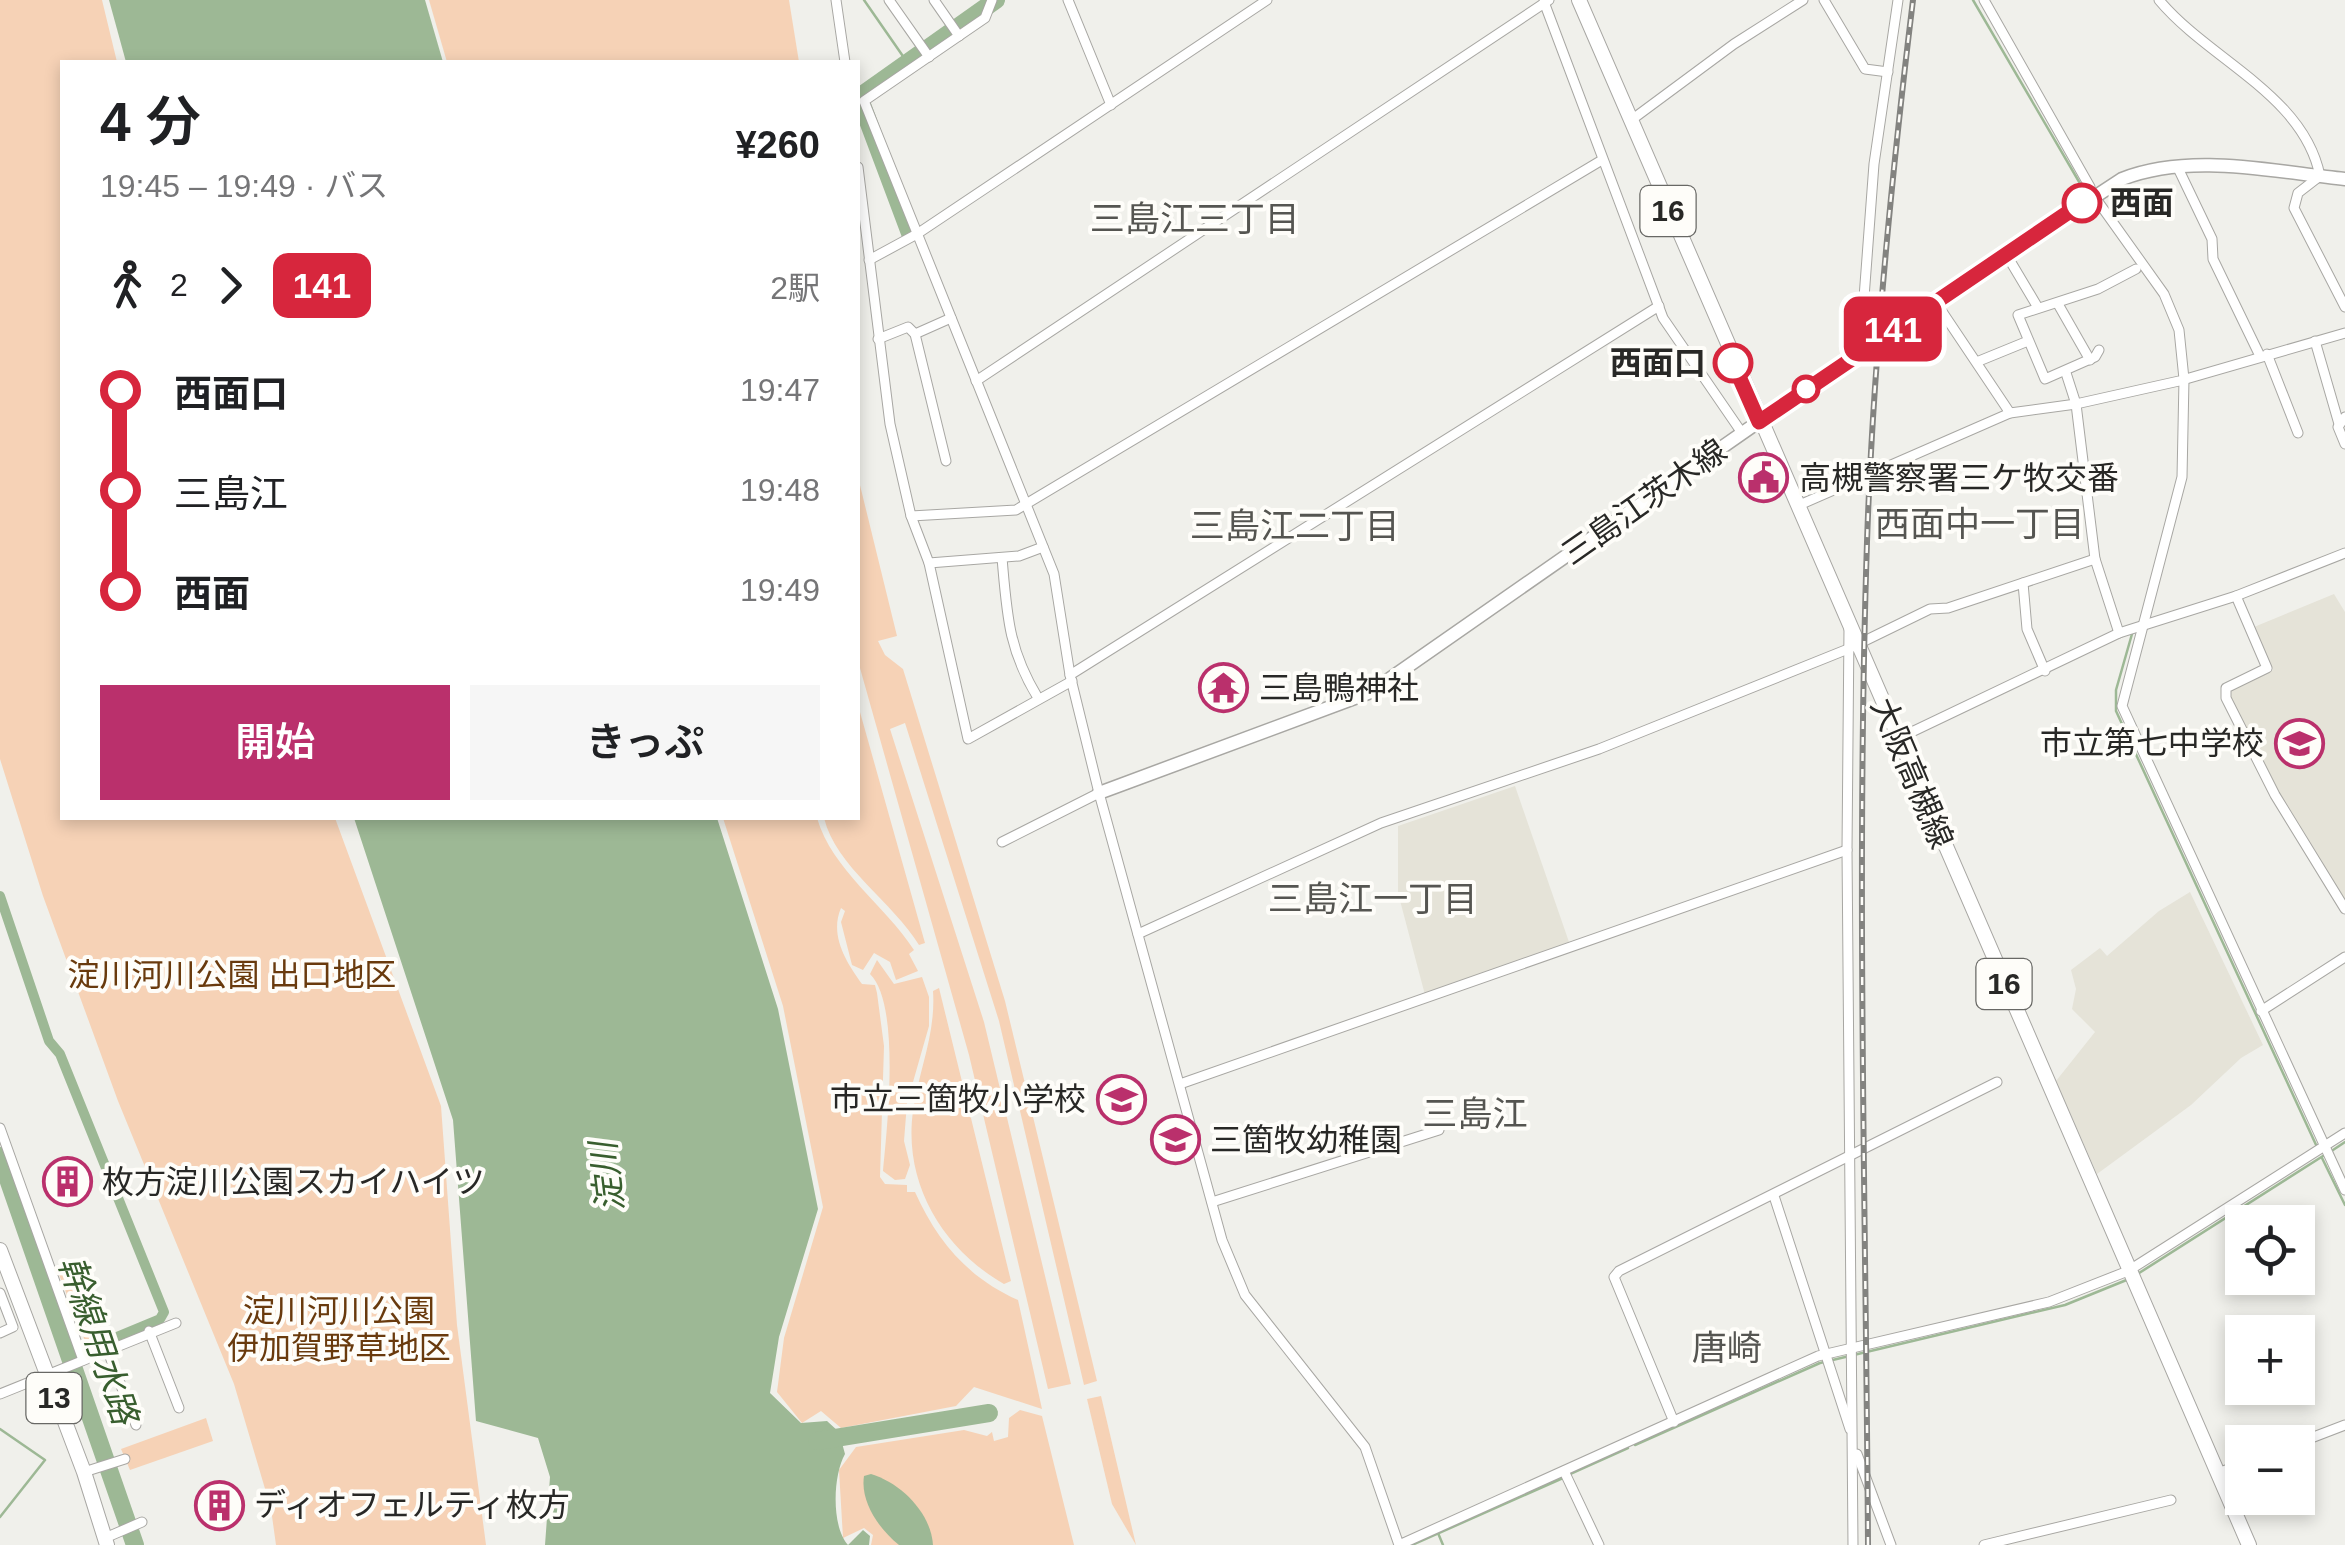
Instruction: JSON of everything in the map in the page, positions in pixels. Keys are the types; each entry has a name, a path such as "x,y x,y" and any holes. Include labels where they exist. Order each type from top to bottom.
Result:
{"main road":[{"name":"大阪高槻線","path":"1578,0 1849,625 1853,647 1898,740 2249,1545"},
{"name":"三島江茨木線","path":"1099,793 1372,692 1860,351 2091,197 2143,171 2177,166 2345,179"},
{"name":"13","path":"0,1250 87,1471 107,1539"}],"street":[{"path":"836,0 846,60"},
{"path":"890,0 929,57"},
{"path":"934,0 959,36"},
{"path":"992,0 984,18 929,57 861,97 1054,574 1071,678 1099,793 1212,1202 1245,1295 1365,1447 1399,1545 1828,1354 2050,1302 2128,1271 2345,1132"},
{"path":"1068,0 1111,104"},
{"path":"870,260 918,234 1268,0"},
{"path":"1630,121 1734,44 1802,0"},
{"path":"1824,0 1865,69 1888,72"},
{"path":"1860,351 1874,164 1898,0"},
{"path":"1984,0 2090,187 2091,197 2164,294 2179,330 2184,379 2182,477 2122,706 2345,1190"},
{"path":"2159,0 2186,30 2300,126 2316,157 2320,176 2298,192 2294,208 2345,307"},
{"path":"976,381 1546,1 1658,306 1742,433"},
{"path":"911,516 1016,510 1602,160"},
{"path":"2177,166 2212,240 2213,259 2264,356 2298,433"},
{"path":"860,183 890,424 911,516 929,563 968,739 1071,678 1658,306"},
{"path":"2006,254 2037,306"},
{"path":"2100,350 2090,360 2045,380 2018,315 2037,306 2058,304 2136,268"},
{"path":"1935,301 2010,413"},
{"path":"2058,304 2090,360"},
{"path":"915,334 951,318"},
{"path":"878,339 908,327 915,334 946,461"},
{"path":"1796,507 2010,413 2076,404 2184,379 2341,333 2345,347"},
{"path":"1979,362 2028,341"},
{"path":"2315,341 2342,420 2345,444"},
{"path":"2066,373 2076,404 2095,559 2119,634"},
{"path":"929,563 1002,558 1042,547"},
{"path":"1898,740 2119,634 2236,596 2345,553"},
{"path":"1002,558 1009,638 1018,664 1038,698"},
{"path":"1138,934 1381,823 1598,749 1853,647 1930,608 1948,608 2095,559"},
{"path":"2023,583 2027,630 2045,672"},
{"path":"2236,596 2268,668 2226,688 2226,698 2274,795 2345,908"},
{"path":"1853,647 1846,850 1853,1545"},
{"path":"1002,842 1099,793"},
{"path":"1180,1084 1846,850"},
{"path":"2261,1011 2345,956"},
{"path":"1674,1422 1614,1277 1619,1271 1998,1082"},
{"path":"0,1128 83,1360"},
{"path":"1212,1202 1439,1130"},
{"path":"1774,1196 1891,1545"},
{"path":"0,1292 13,1328 0,1333"},
{"path":"0,1394 176,1323"},
{"path":"149,1331 179,1408"},
{"path":"107,1350 136,1425"},
{"path":"2315,1437 2345,1426"},
{"path":"87,1471 125,1459"},
{"path":"1564,1470 1599,1545"},
{"path":"2218,1473 2225,1470"},
{"path":"1984,1545 2172,1500"},
{"path":"107,1539 142,1522"}],"shaded area":[{"name":"市立第七中学校","path":"2334,594 2345,612 2345,902 2282,800 2229,698 2232,689 2273,670 2254,627"},
{"path":"1515,786 1569,942 1425,995 1398,893 1398,826"},
{"path":"2190,892 2263,1045 2241,1058 2191,1105 2097,1174 2056,1081 2095,1032 2072,1009 2076,989 2071,970 2100,948 2107,956 2159,911"}],"green space":[{"name":"淀川河川公園 出口地区","path":"0,0 102,0 117,60 60,60 60,820 336,820 441,1106 457,1325 486,1545 276,1545 271,1509 234,1384 118,1101 43,896 0,759"},
{"path":"429,0 789,0 799,60 446,60"},
{"path":"860,485 897,636 878,641 885,655 903,669 1005,1001 1097,1381 1084,1385 999,1021 905,723 890,729 984,1022 1071,1384 1048,1389 969,1055 860,668"},
{"path":"860,712 925,943 919,945 852,868 830,836 825,820 860,820"},
{"path":"724,820 818,820 834,854 914,950 909,954 918,971 896,980 890,962 874,953 863,970 852,965 841,922 845,911 841,908 837,929 841,949 862,984 875,985 877,993 884,1046 880,1177 885,1184 907,1185 907,1192 915,1192 933,1226 956,1256 984,1281 1018,1300 1042,1409 974,1387 956,1406 841,1428 821,1411 802,1423 777,1392 784,1338 823,1207 783,1006"},
{"path":"877,960 894,984 922,977 929,997 929,1026 907,1103 904,1141 910,1165 905,1179 895,1180 883,1171 890,1068 886,1012 880,989 870,974"},
{"path":"939,988 1011,1281 1004,1284 982,1270 946,1233 921,1189 914,1164 913,1111 930,1037 933,991"},
{"path":"77,1265 106,1338 87,1346 58,1272"},
{"path":"1101,1396 1136,1545 1112,1504 1087,1399"},
{"path":"1020,1410 1042,1416 1074,1545 871,1545 873,1535 864,1528 843,1538 839,1470 856,1447 964,1430 987,1436 992,1432 994,1441 1008,1437 1009,1418"},
{"path":"206,1418 213,1441 130,1470 121,1449"}],"water":[{"path":"109,0 425,0 442,60 125,60"},
{"name":"淀川","path":"355,820 718,820 778,1009 818,1209 779,1337 770,1393 801,1423 827,1421 839,1432 845,1454 836,1487 836,1513 848,1545 545,1545 550,1477 538,1438 476,1421 453,1120"},
{"path":"871,1474 893,1484 912,1501 927,1522 933,1545 899,1545 885,1531 865,1496 864,1476"},
{"path":"863,1530 870,1536 869,1545 848,1545"}],"waterway":[{"path":"864,0 907,62"},
{"path":"860,96 996,0"},
{"path":"1973,0 2085,192"},
{"path":"860,100 910,233"},
{"path":"2132,634 2116,690 2116,711 2317,1147"},
{"path":"0,896 49,1041 60,1054 164,1312 160,1319 90,1348"},
{"path":"2330,1152 2345,1142"},
{"name":"幹線用水路","path":"0,1156 135,1545"},
{"path":"2136,1275 2323,1156"},
{"path":"2322,1158 2345,1205"},
{"path":"1635,1445 1820,1363 2065,1305 2129,1279"},
{"path":"817,1441 989,1413"},
{"path":"0,1429 45,1460 0,1517"},
{"path":"1570,1474 1628,1448"},
{"path":"1412,1545 1563,1478"},
{"path":"1438,1533 1443,1545"}],"railway":[{"path":"1868,1545 1862,918 1867,542 1884,271 1913,0"}],"bus line":[{"name":"141","path":"1733,363 1759,422 2082,203"}],"place":[{"name":"西面","path":"2082,203"},
{"name":"西面口","path":"1733,363"},
{"name":"高槻警察署三ケ牧交番","path":"1764,478"},
{"name":"三島鴨神社","path":"1224,688"},
{"name":"市立第七中学校","path":"2299,743"},
{"name":"市立三箇牧小学校","path":"1121,1099"},
{"name":"三箇牧幼稚園","path":"1175,1140"},
{"name":"枚方淀川公園スカイハイツ","path":"67,1182"},
{"name":"ディオフェルティ枚方","path":"219,1505"}],"district":[{"name":"三島江三丁目","path":"1195,219"},
{"name":"西面中一丁目","path":"1980,524"},
{"name":"三島江二丁目","path":"1295,526"},
{"name":"三島江一丁目","path":"1373,899"},
{"name":"三島江","path":"1475,1114"},
{"name":"唐崎","path":"1727,1348"}],"park label":[{"name":"淀川河川公園 伊加賀野草地区","path":"339,1330"}]}
